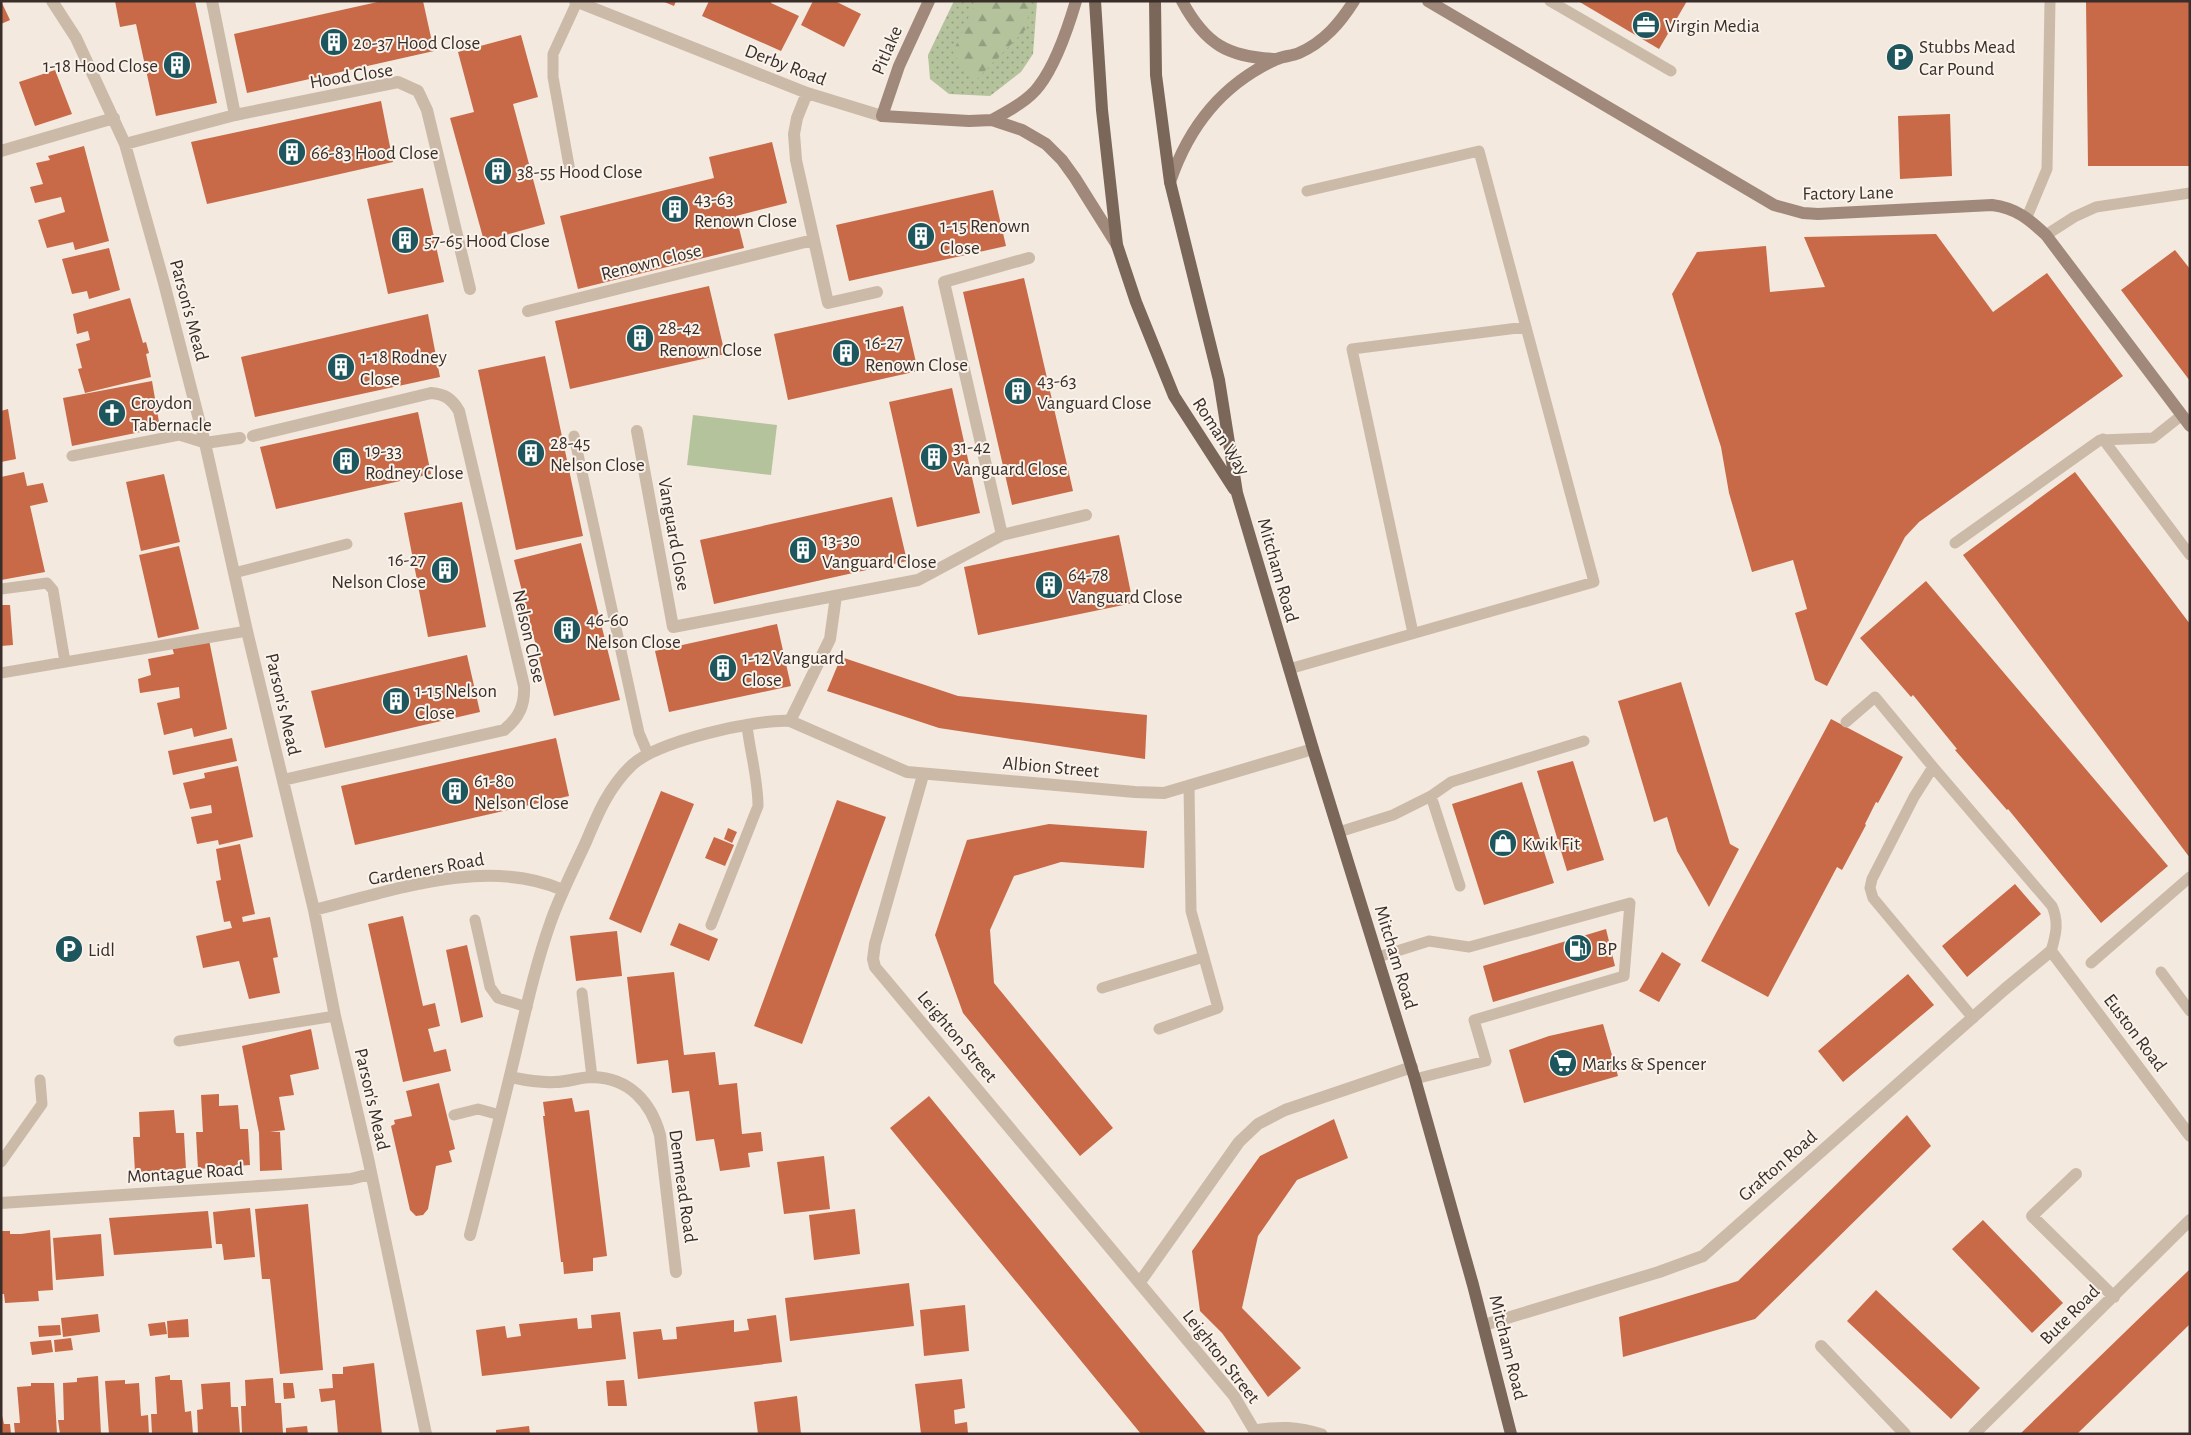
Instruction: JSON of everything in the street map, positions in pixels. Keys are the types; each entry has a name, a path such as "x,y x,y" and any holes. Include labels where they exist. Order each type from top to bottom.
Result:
{"main road":[{"name":"Roman Way","path":"1095,1 1101,102 1117,246 1139,311 1174,396 1237,494"},
{"name":"Roman Way","path":"1155,1 1156,75 1170,182 1219,380 1237,494"},
{"name":"Mitcham Road","path":"1237,494 1313,749 1414,1073 1484,1325 1512,1434"}],"street":[{"name":"Parson's Mead","path":"52,1 76,38 125,144 164,283 205,443 247,631 314,910 335,1016 426,1434"},
{"path":"212,1 235,115"},
{"name":"Pitlake","path":"882,116 898,66 929,1"},
{"name":"Derby Road","path":"992,120 1018,105 1039,87 1059,48 1076,1"},
{"path":"1182,1 1194,24 1210,40 1230,51 1255,58 1278,59"},
{"path":"1170,182 1178,158 1190,135 1203,116 1221,98 1249,75 1278,59 1299,53 1322,40 1343,19 1354,1"},
{"name":"Factory Lane","path":"1428,1 1774,205 1803,213 1818,214 1992,205 2016,210 2027,217 2046,235 2186,420"},
{"name":"Derby Road","path":"576,2 807,93 882,116 969,121 992,120 1022,130 1046,144 1062,160 1117,246"},
{"name":"Hood Close","path":"125,144 235,115 398,82 418,91 427,110 470,289"},
{"path":"807,93 797,118 794,134 796,160 828,303 877,292"},
{"path":"1,151 114,118"},
{"name":"Renown Close","path":"528,310 813,240"},
{"path":"1002,535 944,282 1029,258"},
{"name":"Nelson Close","path":"253,436 431,393 443,394 453,401 459,411 524,686 524,698 520,711 514,722 504,730 283,780"},
{"name":"Vanguard Close","path":"637,432 672,627 918,580 1002,535 1086,515"},
{"path":"205,443 240,438"},
{"path":"470,1235 527,1007 551,922 563,890 604,800 616,783 634,764 648,754 677,742 776,720 790,721 830,639 836,596"},
{"name":"Albion Street","path":"790,721 897,768 923,775 1135,792 1164,793 1313,749"},
{"name":"Leighton Street","path":"923,775 875,944 873,959 876,967 1234,1396 1254,1430"},
{"name":"Gardeners Road","path":"314,910 419,885 467,876 512,875 530,878 563,890"},
{"name":"Grafton Road","path":"1484,1325 1659,1272 1703,1256 2051,951"},
{"name":"Euston Road","path":"2051,951 2190,1136"},
{"path":"1140,1282 1239,1142 1258,1124 1286,1110 1414,1073"},
{"name":"Denmead Road","path":"510,1077 540,1082 557,1082 592,1077 624,1085 640,1097 653,1113 660,1135 676,1272"},
{"name":"Montague Road","path":"1,1203 335,1180 370,1174"},
{"path":"2076,1174 2032,1216 2114,1296"},
{"name":"Bute Road","path":"1974,1434 2190,1220"},
{"path":"1820,1346 1905,1434"}],"lane":[{"path":"1550,1 1671,71"},
{"path":"2027,217 2047,169 2050,1"},
{"path":"570,171 552,77 553,54 576,2"},
{"path":"1289,669 1594,582 1479,151 1307,191"},
{"path":"2046,235 2074,217 2096,207 2190,193"},
{"path":"1413,633 1352,349 1526,328"},
{"path":"1955,543 2103,439 2153,438 2186,420"},
{"path":"72,456 179,435 205,443"},
{"path":"574,436 639,733 648,754"},
{"path":"2103,439 2190,555"},
{"path":"234,573 347,544"},
{"path":"1,589 47,583 53,590 65,662"},
{"path":"1,673 247,631"},
{"path":"1846,722 1875,697 2052,906 2057,924 2051,951"},
{"path":"711,924 758,806 758,790 747,726"},
{"path":"1339,832 1393,815 1432,796 1451,782 1584,740"},
{"path":"1933,767 1914,797 1872,879 1870,888 1874,898 1973,1018"},
{"path":"1159,1029 1218,1008 1191,912 1189,786"},
{"path":"1432,796 1460,886"},
{"path":"2091,964 2190,877"},
{"path":"1378,957 1429,941 1469,947 1630,903 1624,976 1474,1020 1486,1061 1414,1073"},
{"path":"475,920 490,987 498,998 527,1007"},
{"path":"1102,988 1204,957"},
{"path":"2161,972 2190,1011"},
{"path":"582,993 592,1077"},
{"path":"179,1041 335,1016"},
{"path":"1,1162 42,1104 40,1080"},
{"path":"454,1115 478,1109 500,1115"},
{"path":"1254,1430 1282,1426 1304,1428 1322,1434"}],"green space":[{"path":"954,1 1037,1 1033,54 1021,72 990,96 949,94 930,79 928,55"},
{"path":"976,1 1029,1 1027,28 974,82 953,52"},
{"path":"693,415 777,425 771,475 687,465"}],"building":[{"path":"1,1 10,20 1,24"},
{"name":"1-18 Hood Close","path":"115,1 195,1 217,103 156,116 136,24 120,27"},
{"name":"20-37 Hood Close","path":"382,1 423,1 434,51 247,93 234,34"},
{"path":"662,1 676,1 674,6"},
{"path":"709,1 771,1 771,3 799,16 781,51 702,16"},
{"path":"813,1 835,1 861,14 844,47 801,25"},
{"name":"Virgin Media","path":"1578,1 1687,1 1659,49"},
{"path":"2086,1 2190,1 2190,166 2088,166"},
{"name":"38-55 Hood Close","path":"521,35 538,97 513,104 545,224 484,241 450,118 474,112 458,52"},
{"path":"55,70 72,114 35,126 19,82"},
{"name":"66-83 Hood Close","path":"381,101 393,162 207,204 191,142"},
{"path":"1950,114 1952,176 1900,179 1898,116"},
{"name":"43-63 Renown Close","path":"772,142 787,203 736,216 744,248 578,289 560,216 714,178 709,157"},
{"path":"84,146 109,241 75,250 73,242 47,248 38,220 65,212 61,197 35,203 30,187 43,184 36,163 50,160 48,156"},
{"name":"57-65 Hood Close","path":"423,188 444,282 388,294 367,199"},
{"name":"1-15 Renown Close","path":"993,190 1006,246 849,281 836,225"},
{"path":"1936,234 1993,312 2047,273 2123,376 1919,522 1905,537 1827,686 1815,680 1795,613 1807,609 1793,560 1752,572 1729,493 1721,447 1672,294 1697,252 1766,246 1770,292 1825,287 1804,237"},
{"path":"109,248 120,290 89,299 87,291 72,294 62,259"},
{"path":"2175,250 2190,269 2190,381 2121,290"},
{"name":"43-63 Vanguard Close","path":"1024,278 1073,491 1012,505 963,292"},
{"name":"28-42 Renown Close","path":"709,286 725,354 570,389 555,321"},
{"path":"130,298 143,343 146,342 149,353 146,354 151,377 85,393 78,369 82,368 76,344 90,340 88,331 77,334 73,314"},
{"name":"16-27 Renown Close","path":"903,306 918,371 788,400 774,334"},
{"name":"1-18 Rodney Close","path":"428,314 440,377 255,417 241,357"},
{"name":"28-45 Nelson Close","path":"545,356 583,536 516,550 478,370"},
{"name":"Croydon Tabernacle","path":"152,381 160,428 72,446 63,398"},
{"name":"31-42 Vanguard Close","path":"952,388 980,513 917,527 889,402"},
{"path":"8,409 16,459 1,462 1,411"},
{"name":"19-33 Rodney Close","path":"418,412 431,474 276,509 260,447"},
{"path":"24,472 27,486 43,483 48,502 30,506 45,572 1,580 1,477"},
{"path":"2075,472 2190,624 2190,858 1963,555"},
{"path":"164,474 180,542 141,551 126,482"},
{"name":"13-30 Vanguard Close","path":"892,497 907,561 714,604 700,540"},
{"name":"16-27 Nelson Close","path":"462,502 486,627 428,637 404,513"},
{"name":"64-78 Vanguard Close","path":"1119,535 1133,603 978,635 964,567"},
{"name":"46-60 Nelson Close","path":"581,543 620,700 554,716 514,560"},
{"path":"179,546 199,629 158,638 139,555"},
{"path":"1926,581 2168,866 2101,923 2008,809 1955,750 1957,749 1913,695 1911,697 1860,638"},
{"path":"1,605 10,605 13,645 1,646"},
{"name":"1-12 Vanguard Close","path":"777,624 791,686 669,712 655,651"},
{"path":"209,640 227,729 194,737 192,728 164,735 157,703 180,698 179,687 140,693 138,679 151,675 148,659 174,654 172,647"},
{"name":"1-15 Nelson Close","path":"467,655 480,712 325,748 311,691"},
{"path":"841,657 958,696 1147,715 1145,759 939,728 827,691"},
{"path":"1681,682 1730,844 1739,849 1709,907 1677,851 1667,817 1654,822 1618,701"},
{"path":"1831,719 1903,757 1878,803 1876,802 1842,870 1837,867 1768,997 1701,961"},
{"path":"232,738 237,761 173,775 168,751"},
{"name":"61-80 Nelson Close","path":"556,738 569,796 355,845 341,786"},
{"path":"1573,761 1604,860 1567,871 1537,771"},
{"path":"238,766 253,837 219,845 218,840 197,844 191,817 212,813 211,805 190,809 183,783 205,778 204,773"},
{"name":"Kwik Fit","path":"1522,782 1554,883 1484,905 1452,804"},
{"path":"661,791 694,804 641,933 609,919"},
{"path":"837,800 886,817 802,1044 754,1026"},
{"path":"1049,824 1147,831 1144,868 1061,862 1014,876 990,930 994,983 1113,1128 1080,1156 963,1013 935,935 967,840"},
{"path":"728,828 737,832 732,843 724,839"},
{"path":"714,837 734,845 725,866 705,858"},
{"path":"240,844 255,914 242,917 243,922 270,917 278,957 273,958 280,993 249,999 239,961 203,968 196,936 232,928 230,921 224,922 216,881 221,880 216,849"},
{"path":"2015,884 2041,914 1967,977 1942,946"},
{"path":"403,916 423,1006 435,1003 440,1026 428,1029 434,1052 446,1049 451,1071 403,1082 368,924"},
{"path":"679,923 718,939 709,961 670,945"},
{"name":"BP","path":"1606,929 1615,966 1493,1002 1483,966"},
{"path":"617,931 622,976 576,981 570,936"},
{"path":"467,945 483,1017 461,1023 446,950"},
{"path":"1662,952 1681,964 1659,1002 1639,991"},
{"path":"674,972 684,1055 715,1052 719,1085 737,1083 742,1134 761,1132 763,1151 748,1153 750,1167 720,1171 714,1139 696,1141 689,1091 672,1093 668,1060 637,1064 627,977"},
{"path":"1908,974 1934,1005 1843,1082 1818,1051"},
{"name":"Marks & Spencer","path":"1603,1024 1618,1076 1524,1103 1509,1050 1549,1036"},
{"path":"311,1029 319,1069 290,1075 294,1095 279,1097 285,1130 270,1132 280,1132 282,1170 260,1171 259,1133 242,1046"},
{"path":"439,1083 455,1149 449,1151 452,1162 436,1166 428,1209 423,1215 416,1216 410,1210 391,1126 395,1124 394,1120 412,1116 406,1091"},
{"path":"219,1094 219,1106 238,1105 240,1129 248,1129 250,1165 198,1169 196,1132 203,1132 201,1095"},
{"path":"929,1096 1207,1434 1141,1434 890,1128"},
{"path":"572,1098 575,1112 589,1110 607,1256 593,1258 593,1271 564,1274 543,1116 545,1116 543,1102"},
{"path":"174,1110 176,1133 184,1133 186,1169 135,1172 133,1137 140,1137 139,1112"},
{"path":"1907,1115 1931,1146 1755,1319 1623,1357 1619,1317 1738,1281"},
{"path":"1334,1119 1348,1158 1297,1180 1258,1236 1242,1308 1301,1368 1268,1397 1222,1333 1200,1311 1192,1251 1260,1156"},
{"path":"824,1156 830,1209 784,1214 777,1162"},
{"path":"308,1204 323,1370 280,1374 270,1279 262,1279 255,1209"},
{"path":"250,1208 255,1257 224,1260 222,1244 216,1244 213,1212"},
{"path":"855,1209 860,1254 814,1260 809,1215"},
{"path":"208,1211 212,1248 114,1255 109,1218"},
{"path":"1983,1220 2063,1303 2032,1333 1952,1249"},
{"path":"50,1230 53,1290 38,1291 39,1301 5,1303 4,1294 1,1294 1,1231 10,1231 10,1234 21,1234"},
{"path":"101,1234 104,1276 56,1280 53,1238"},
{"path":"2190,1269 2190,1324 2077,1434 2020,1434"},
{"path":"909,1283 914,1326 790,1341 785,1298"},
{"path":"1876,1290 1980,1388 1951,1419 1847,1321"},
{"path":"965,1305 969,1351 924,1356 920,1310"},
{"path":"620,1312 626,1359 482,1376 476,1330 505,1326 507,1338 521,1336 519,1324 577,1318 578,1329 592,1328 591,1315"},
{"path":"98,1314 100,1332 63,1337 61,1318"},
{"path":"776,1315 782,1362 638,1379 633,1332 661,1329 663,1340 677,1339 676,1327 734,1320 734,1332 749,1330 747,1319"},
{"path":"188,1319 189,1337 168,1338 167,1321"},
{"path":"165,1322 167,1334 150,1336 148,1324"},
{"path":"60,1325 61,1335 39,1337 38,1326"},
{"path":"71,1338 73,1350 55,1352 54,1340"},
{"path":"51,1340 53,1352 32,1355 30,1342"},
{"path":"374,1363 382,1434 338,1434 335,1400 321,1402 319,1389 333,1388 332,1374 343,1374 343,1367"},
{"path":"170,1375 170,1380 182,1380 185,1412 191,1411 193,1434 152,1434 151,1414 157,1414 155,1377"},
{"path":"98,1376 101,1434 60,1434 58,1420 64,1420 63,1383 77,1382 77,1378"},
{"path":"273,1378 275,1403 281,1403 283,1434 242,1434 241,1406 246,1406 245,1380"},
{"path":"962,1379 965,1408 954,1410 955,1424 967,1422 968,1434 921,1434 915,1384"},
{"path":"125,1380 125,1384 139,1383 141,1416 148,1415 149,1434 109,1434 105,1381"},
{"path":"624,1380 627,1406 608,1406 606,1381"},
{"path":"230,1382 231,1407 238,1407 240,1434 198,1434 197,1410 203,1409 201,1384"},
{"path":"31,1383 54,1383 57,1434 15,1434 14,1423 20,1423 17,1387 31,1386"},
{"path":"283,1383 293,1383 295,1398 284,1399"},
{"path":"797,1396 801,1434 758,1434 754,1402"},
{"path":"1,1411 4,1424 10,1424 11,1434 1,1434"},
{"path":"307,1426 308,1434 286,1434 286,1428"},
{"path":"529,1426 530,1434 496,1434 496,1430"}],"place":[{"name":"Virgin Media","path":"1646,25"},
{"name":"20-37 Hood Close","path":"334,42"},
{"name":"Stubbs Mead Car Pound","path":"1900,57"},
{"name":"1-18 Hood Close","path":"177,65"},
{"name":"66-83 Hood Close","path":"292,152"},
{"name":"38-55 Hood Close","path":"498,171"},
{"name":"43-63 Renown Close","path":"675,209"},
{"name":"1-15 Renown Close","path":"921,236"},
{"name":"57-65 Hood Close","path":"405,240"},
{"name":"28-42 Renown Close","path":"640,338"},
{"name":"16-27 Renown Close","path":"846,353"},
{"name":"1-18 Rodney Close","path":"341,367"},
{"name":"43-63 Vanguard Close","path":"1018,391"},
{"name":"Croydon Tabernacle","path":"112,413"},
{"name":"28-45 Nelson Close","path":"531,453"},
{"name":"31-42 Vanguard Close","path":"934,457"},
{"name":"19-33 Rodney Close","path":"346,461"},
{"name":"13-30 Vanguard Close","path":"803,550"},
{"name":"16-27 Nelson Close","path":"445,570"},
{"name":"64-78 Vanguard Close","path":"1049,585"},
{"name":"46-60 Nelson Close","path":"567,630"},
{"name":"1-12 Vanguard Close","path":"723,668"},
{"name":"1-15 Nelson Close","path":"396,701"},
{"name":"61-80 Nelson Close","path":"455,791"},
{"name":"Kwik Fit","path":"1503,843"},
{"name":"BP","path":"1578,948"},
{"name":"Lidl","path":"69,949"},
{"name":"Marks & Spencer","path":"1563,1063"}]}
